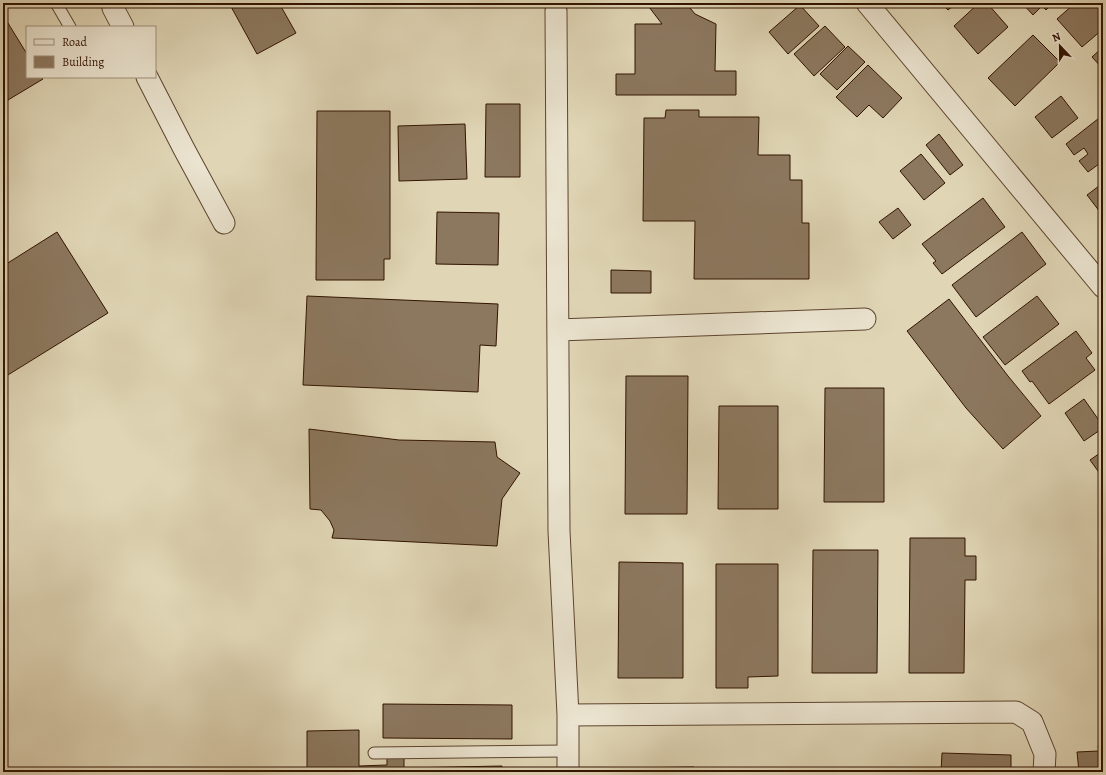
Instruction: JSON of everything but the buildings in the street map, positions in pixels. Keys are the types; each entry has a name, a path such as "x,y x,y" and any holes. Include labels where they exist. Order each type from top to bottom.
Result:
{"street":[{"path":"112,3 122,26"},
{"path":"867,3 1103,287"},
{"path":"556,11 559,531 568,715 568,772"},
{"path":"148,78 184,149 224,223"},
{"path":"558,330 865,319"},
{"path":"568,715 1016,712 1032,722 1045,754 1044,772"}],"lane":[{"path":"56,3 69,26"},
{"path":"374,753 568,751"}]}
